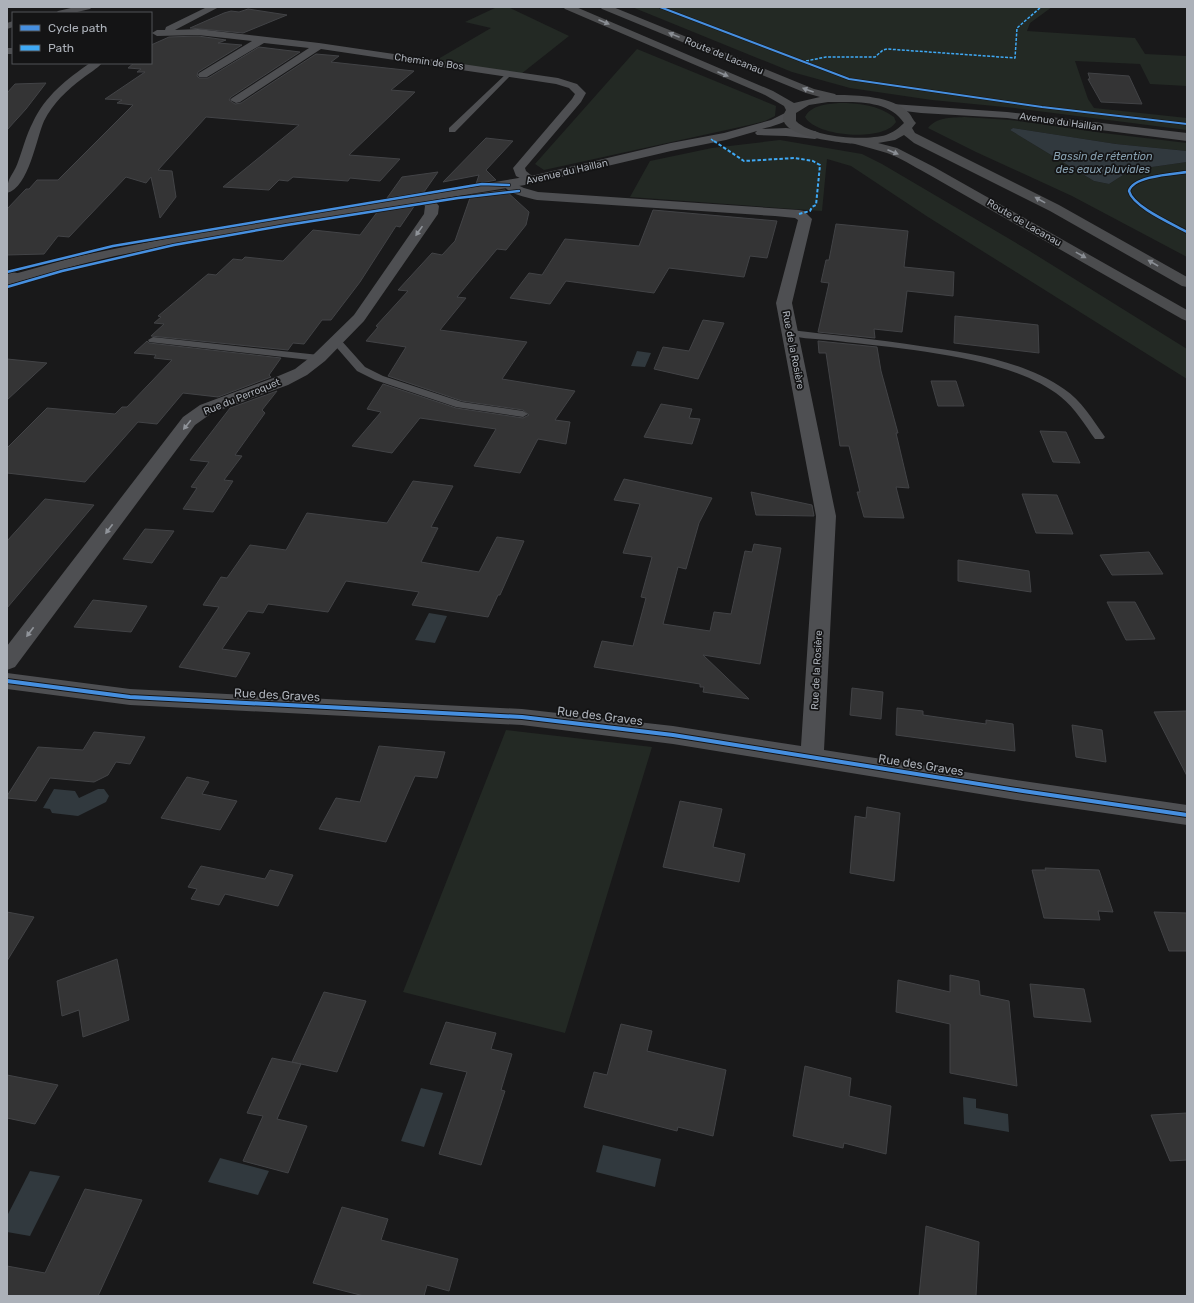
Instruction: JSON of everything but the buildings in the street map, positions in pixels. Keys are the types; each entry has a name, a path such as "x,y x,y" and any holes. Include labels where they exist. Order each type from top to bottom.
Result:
{"main road":[{"name":"Route de Lacanau","path":"568,7 769,93 789,104 789,120 794,126 815,135 834,139 856,141 893,151 930,170 1187,316"},
{"name":"Route de Lacanau","path":"605,7 810,91 846,98"},
{"path":"790,112 800,105 813,101 846,98 892,107 908,117 910,135 918,140 1004,180 1187,283"},
{"path":"856,141 887,138 899,134 908,126"}],"street":[{"path":"65,12 87,7"},
{"path":"154,34 172,28 214,7"},
{"name":"Chemin de Bos","path":"154,34 198,32 263,39 558,81 573,86 581,93 577,100 520,164 520,173 531,180"},
{"path":"203,75 263,39"},
{"path":"236,100 319,46"},
{"path":"7,189 16,181 27,158 38,121 55,94 96,64"},
{"name":"Avenue du Haillan","path":"892,107 1008,115 1187,137"},
{"name":"Avenue du Haillan","path":"908,126 922,116 935,111"},
{"name":"Avenue du Haillan","path":"10,278 115,252 229,230 508,185 670,147 726,136 774,122 790,112"},
{"name":"Avenue du Haillan","path":"726,136 774,132 815,135"},
{"name":"Rue de la Rosière","path":"508,185 518,191 533,195 799,214 805,219 784,303 826,516 812,757"},
{"name":"Rue du Perroquet","path":"7,662 189,421 206,409 282,381 301,372 319,358 358,318 432,214 432,206 426,199"},
{"name":"Rue des Graves","path":"7,681 130,697 522,717 674,735 1023,791 1187,815"}],"lane":[{"path":"452,130 509,74"},
{"path":"790,333 884,344 976,358 1032,374 1061,391 1083,414 1099,437"},
{"path":"153,340 319,358"},
{"path":"336,341 361,369 379,378 460,405 524,414"}],"shaded area":[{"path":"497,7 508,7 569,36 521,74 433,62 491,28 465,22"},
{"path":"632,7 1052,7 1030,23 1027,31 1135,38 1145,54 1187,56 1187,86 1150,84 1140,64 1075,61 1088,99 1094,108 1187,118 1187,130 1015,108 932,100 850,88 792,72"},
{"path":"637,49 776,106 775,116 765,121 749,125 544,170 535,164"},
{"path":"839,103 861,104 875,107 894,117 896,122 889,128 878,132 850,134 835,133 822,129 812,124 805,117 815,108"},
{"path":"964,117 1010,120 1187,143 1187,151 1116,144 1013,128 1010,130 1094,181 1109,184 1131,170 1187,162 1187,257 1072,196 976,152 928,128 940,120"},
{"path":"780,140 862,154 882,164 1028,250 1187,349 1187,379 928,217 851,166 827,159 822,211 630,197 650,161 712,148"},
{"path":"506,730 652,747 565,1033 403,992"}],"water":[{"name":"Bassin de rétention des eaux pluviales","path":"1013,128 1116,144 1187,151 1187,162 1131,170 1109,184 1094,181 1010,130"},
{"path":"637,351 651,353 645,367 631,366"},
{"path":"429,613 447,616 435,643 415,640"},
{"path":"54,789 75,791 79,798 98,789 104,789 109,796 106,802 78,816 52,813 50,809 43,808"},
{"path":"421,1088 443,1093 424,1147 401,1141"},
{"path":"963,1097 976,1099 976,1108 1008,1114 1009,1132 964,1124"},
{"path":"603,1145 661,1159 655,1187 596,1172"},
{"path":"220,1158 269,1171 258,1195 208,1182"},
{"path":"30,1171 60,1176 30,1236 7,1232 7,1216"}],"marked path":[{"path":"806,61 826,57 875,57 883,50 887,49 1015,58 1017,28 1041,7"},
{"path":"711,139 744,161 795,158 813,161 820,165 816,205 812,207 810,211 799,214"}],"cycle path":[{"path":"660,7 849,79 1042,107 1187,124"},
{"path":"1187,172 1140,180 1132,185 1129,191 1138,204 1187,232"},
{"path":"7,272 113,246 482,184 509,185"},
{"path":"7,287 118,257 231,234 458,198 519,191"},
{"path":"7,681 130,697 522,717 673,735 1023,791 1187,815"}]}
